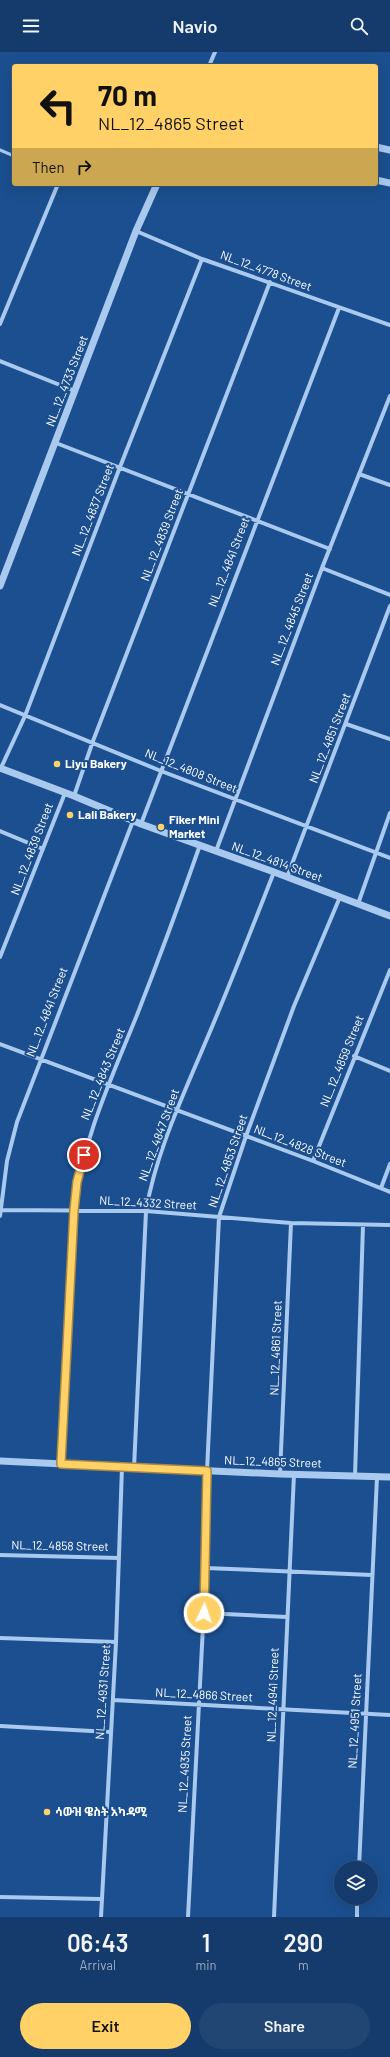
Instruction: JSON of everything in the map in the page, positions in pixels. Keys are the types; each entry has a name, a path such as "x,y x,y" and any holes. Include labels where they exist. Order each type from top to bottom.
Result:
{"street":[{"path":"210,64 214,52"},
{"path":"378,147 390,150"},
{"path":"378,180 390,183"},
{"path":"0,324 57,186"},
{"name":"NL_12_4733 Street","path":"0,586 136,232 156,186"},
{"name":"NL_12_4778 Street","path":"136,232 202,259 390,325"},
{"name":"NL_12_4837 Street","path":"0,769 25,716 120,467 202,259"},
{"name":"NL_12_4839 Street","path":"74,796 93,742 270,282"},
{"name":"NL_12_4841 Street","path":"141,824 256,520 339,308"},
{"path":"0,361 75,391"},
{"name":"NL_12_4845 Street","path":"216,851 322,568 390,396"},
{"path":"56,443 330,548"},
{"path":"359,474 390,485"},
{"path":"322,568 390,595"},
{"name":"NL_12_4851 Street","path":"287,877 390,606"},
{"name":"NL_12_4808 Street","path":"0,705 161,771 390,858"},
{"path":"346,724 390,739"},
{"name":"NL_12_4814 Street","path":"0,769 74,796 132,821 274,872 390,916"},
{"name":"NL_12_4839 Street","path":"0,957 65,793"},
{"path":"358,904 375,852 390,813"},
{"name":"NL_12_4841 Street","path":"0,1216 7,1161 17,1122 39,1060 132,821"},
{"path":"0,831 43,849"},
{"name":"NL_12_4843 Street","path":"61,1464 74,1210 77,1182 92,1127 160,958 200,845"},
{"name":"NL_12_4847 Street","path":"134,1468 146,1211 156,1168 177,1110 274,872"},
{"name":"NL_12_4853 Street","path":"207,1471 219,1217 246,1136 294,1006 340,897"},
{"name":"NL_12_4859 Street","path":"313,1161 354,1056 390,970"},
{"name":"NL_12_4828 Street","path":"0,1044 39,1060 109,1084 313,1161 390,1192"},
{"path":"354,1056 390,1071"},
{"path":"381,1188 390,1164"},
{"name":"NL_12_4332 Street","path":"0,1210 146,1211 291,1224 390,1225"},
{"name":"NL_12_4861 Street","path":"280,1474 291,1224"},
{"path":"354,1476 363,1224"},
{"name":"NL_12_4865 Street","path":"0,1461 280,1474 390,1477"},
{"name":"NL_12_4931 Street","path":"101,1917 116,1642 122,1467"},
{"name":"NL_12_4935 Street","path":"188,1917 206,1568 207,1471"},
{"name":"NL_12_4941 Street","path":"274,1917 294,1474"},
{"name":"NL_12_4951 Street","path":"359,1861 377,1477"},
{"name":"NL_12_4858 Street","path":"0,1555 119,1558"},
{"path":"206,1568 290,1570 372,1575"},
{"path":"204,1613 287,1617"},
{"path":"0,1638 116,1642"},
{"name":"NL_12_4866 Street","path":"113,1700 390,1715"},
{"path":"0,1726 110,1732"},
{"path":"0,1897 102,1899"},
{"path":"356,1917 357,1905"}],"lane":[{"path":"0,150 12,155"}],"place":[{"name":"Liyu Bakery","path":"57,764"},
{"name":"Lali Bakery","path":"70,815"},
{"name":"Fiker Mini Market","path":"161,827"},
{"name":"ሳውዝ ዌስት አካዳሚ","path":"47,1812"}],"route":[{"path":"84,1155 77,1182 74,1210 61,1464 207,1471 204,1613"}]}
